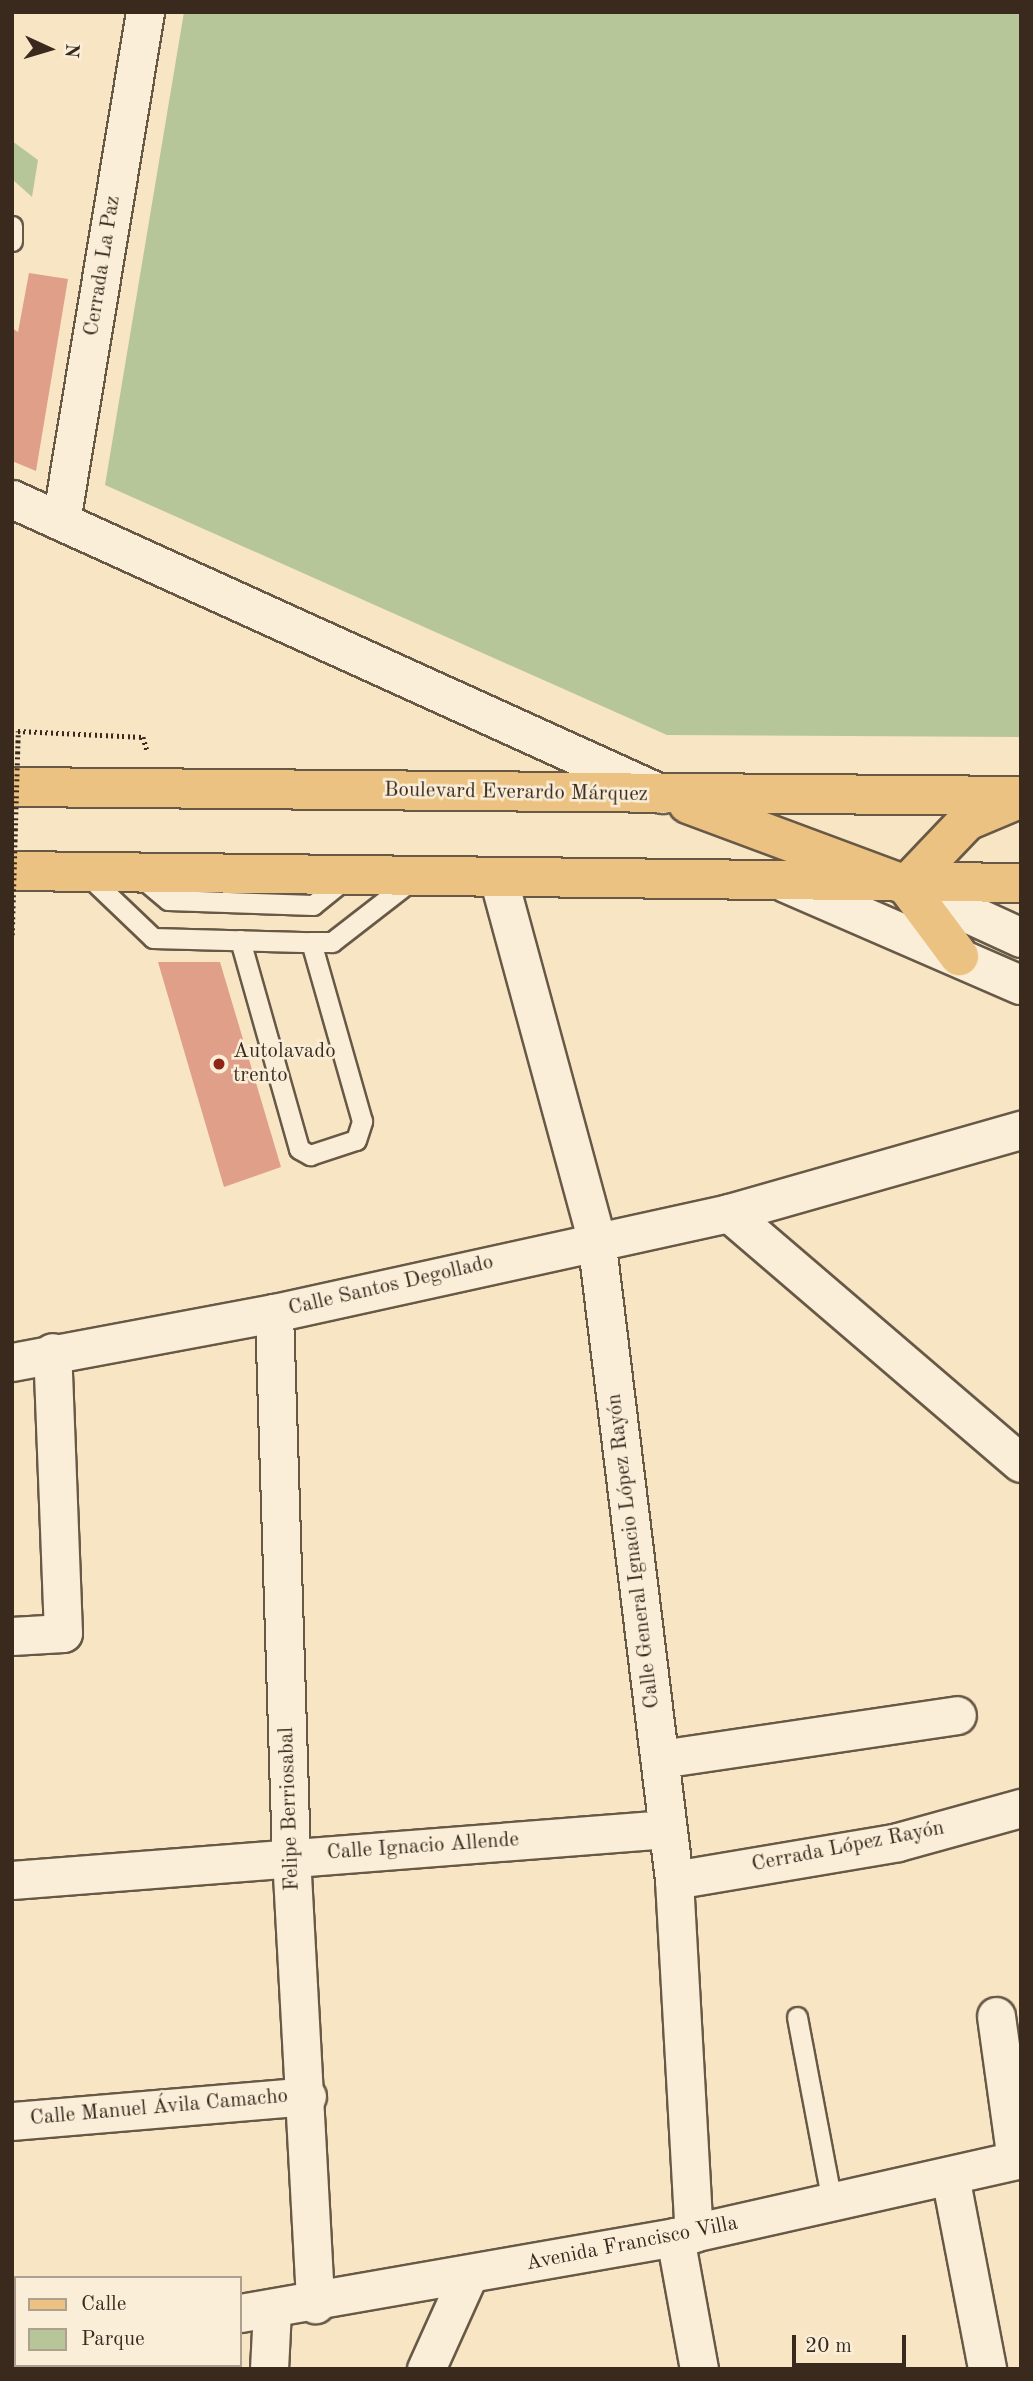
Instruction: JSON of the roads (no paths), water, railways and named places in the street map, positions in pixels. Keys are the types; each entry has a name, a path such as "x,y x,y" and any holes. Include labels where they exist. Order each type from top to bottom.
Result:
{"main road":[{"name":"Boulevard Everardo Márquez","path":"12,787 1021,797"},
{"path":"663,795 906,885 1021,938"},
{"path":"906,885 967,821 1021,797"},
{"path":"12,871 412,880 906,885 1021,883"},
{"path":"786,883 1021,985"},
{"path":"906,885 959,956"}],"street":[{"name":"Cerrada La Paz","path":"61,521 145,12"},
{"path":"12,499 663,795"},
{"name":"Calle General Ignacio López Rayón","path":"499,881 596,1238 674,1880 684,2235 699,2369"},
{"name":"Calle Santos Degollado","path":"12,1363 51,1352 274,1313 596,1238 729,1213 1021,1130"},
{"path":"729,1213 1021,1462"},
{"name":"Felipe Berriosabal","path":"274,1313 291,1856 307,2096 315,2304"},
{"path":"12,1636 63,1633 51,1352"},
{"path":"660,1759 957,1715"},
{"name":"Cerrada López Rayón","path":"674,1880 898,1842 1021,1808"},
{"name":"Calle Ignacio Allende","path":"12,1880 291,1856 667,1829"},
{"path":"996,2016 1018,2160"},
{"name":"Calle Manuel Ávila Camacho","path":"12,2121 307,2096"},
{"name":"Avenida Francisco Villa","path":"256,2312 315,2304 684,2235 1018,2160"},
{"path":"950,2176 987,2369"},
{"path":"426,2369 468,2276"},
{"path":"256,2312 269,2369"}],"lane":[{"path":"12,226 12,241"},
{"path":"84,873 153,939 331,942 412,880"},
{"path":"240,940 299,1149 310,1156 356,1140 362,1121 312,942"},
{"path":"797,2017 832,2203"}],"place":[{"name":"Autolavado trento","path":"219,1064"}]}
